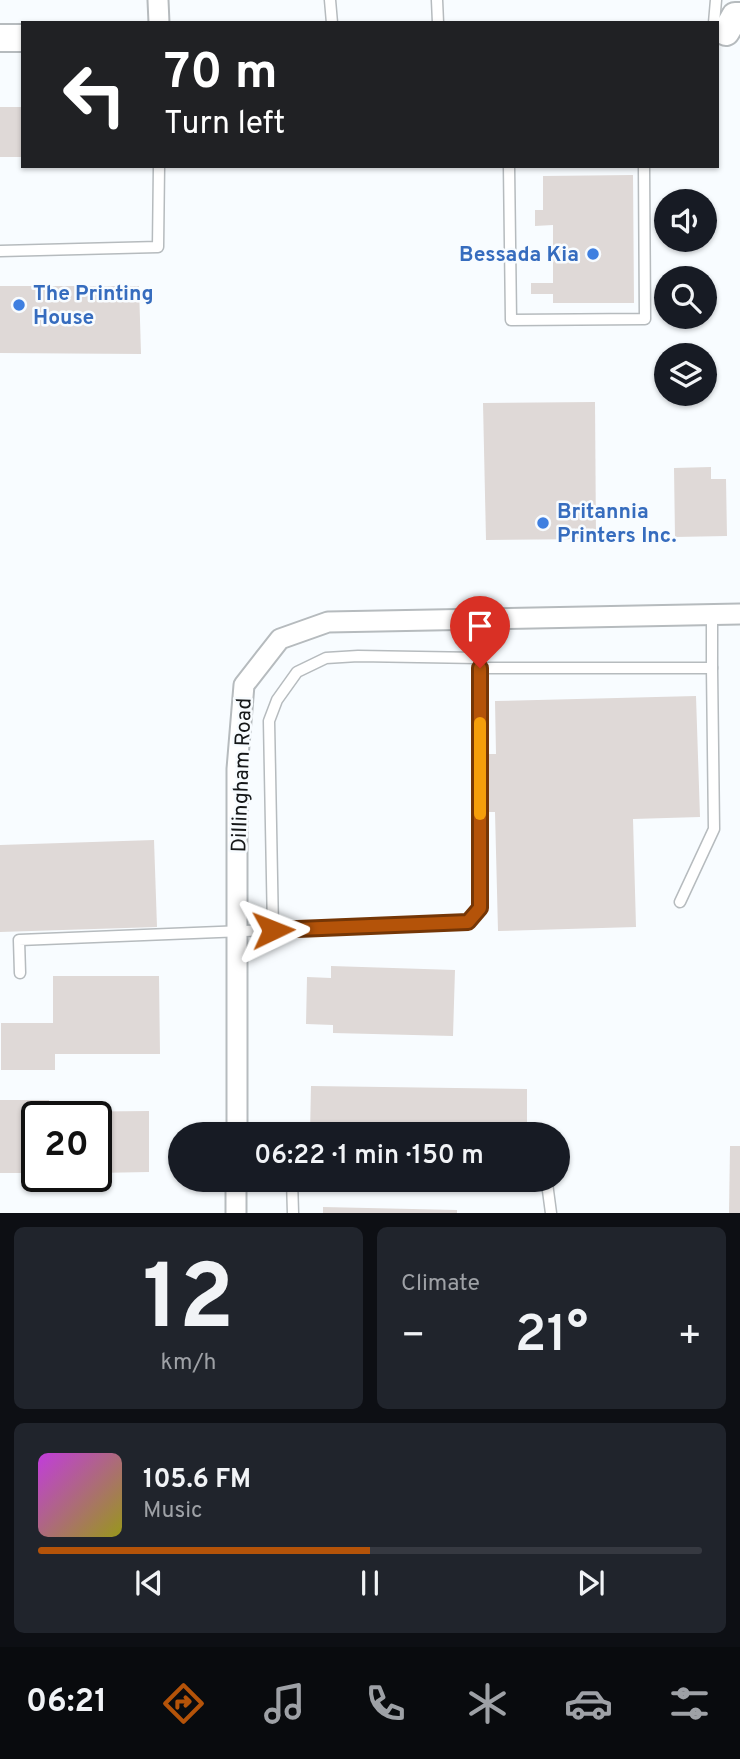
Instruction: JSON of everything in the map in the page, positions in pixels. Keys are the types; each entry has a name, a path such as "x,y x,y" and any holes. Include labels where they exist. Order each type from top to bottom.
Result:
{"main road":[{"path":"0,37 21,38"}],"street":[{"path":"158,0 159,21"},
{"name":"Dillingham Road","path":"237,1122 237,769 244,685 280,639 328,622 740,614"},
{"path":"236,1192 236,1213"}],"lane":[{"path":"331,0 332,21"},
{"path":"437,0 438,21"},
{"path":"716,0 727,30"},
{"path":"0,251 158,247 159,168"},
{"path":"509,168 511,320 645,319 644,168"},
{"path":"680,902 714,829 712,614"},
{"path":"20,973 19,940 468,922 480,908 480,619"},
{"path":"273,930 269,721 278,700 297,672 326,658 366,656 480,663 712,668"},
{"path":"293,1192 293,1213"},
{"path":"548,1192 551,1213"}],"building":[{"path":"0,107 21,107 21,157 0,157"},
{"name":"Bessada Kia","path":"633,175 634,303 553,303 553,294 531,294 531,283 553,283 553,225 535,226 535,210 543,210 543,176"},
{"path":"0,286 139,286 141,354 0,353"},
{"path":"595,402 596,539 486,540 483,403"},
{"path":"711,467 711,479 726,479 727,536 675,537 674,468"},
{"path":"696,696 700,817 633,819 636,927 498,931 495,812 487,812 486,754 496,754 495,701"},
{"path":"154,840 157,927 0,932 0,845"},
{"path":"331,966 455,970 453,1036 333,1033 333,1025 306,1024 307,977 331,978"},
{"path":"53,976 159,976 160,1054 55,1054 55,1070 1,1070 1,1023 53,1023"},
{"path":"311,1086 527,1089 527,1122 310,1122"},
{"path":"0,1100 49,1100 21,1101 21,1173 0,1173"},
{"path":"112,1111 149,1111 149,1172 112,1173"},
{"path":"730,1146 740,1146 740,1213 729,1213"},
{"path":"323,1207 457,1210 457,1213 323,1213"}],"slow traffic":[{"path":"480,723 480,814"}],"place":[{"name":"Bessada Kia","path":"593,254"},
{"name":"The Printing House","path":"19,305"},
{"name":"Britannia Printers Inc.","path":"543,523"}],"route":[{"path":"273,930 468,922 480,908 480,668"}]}
